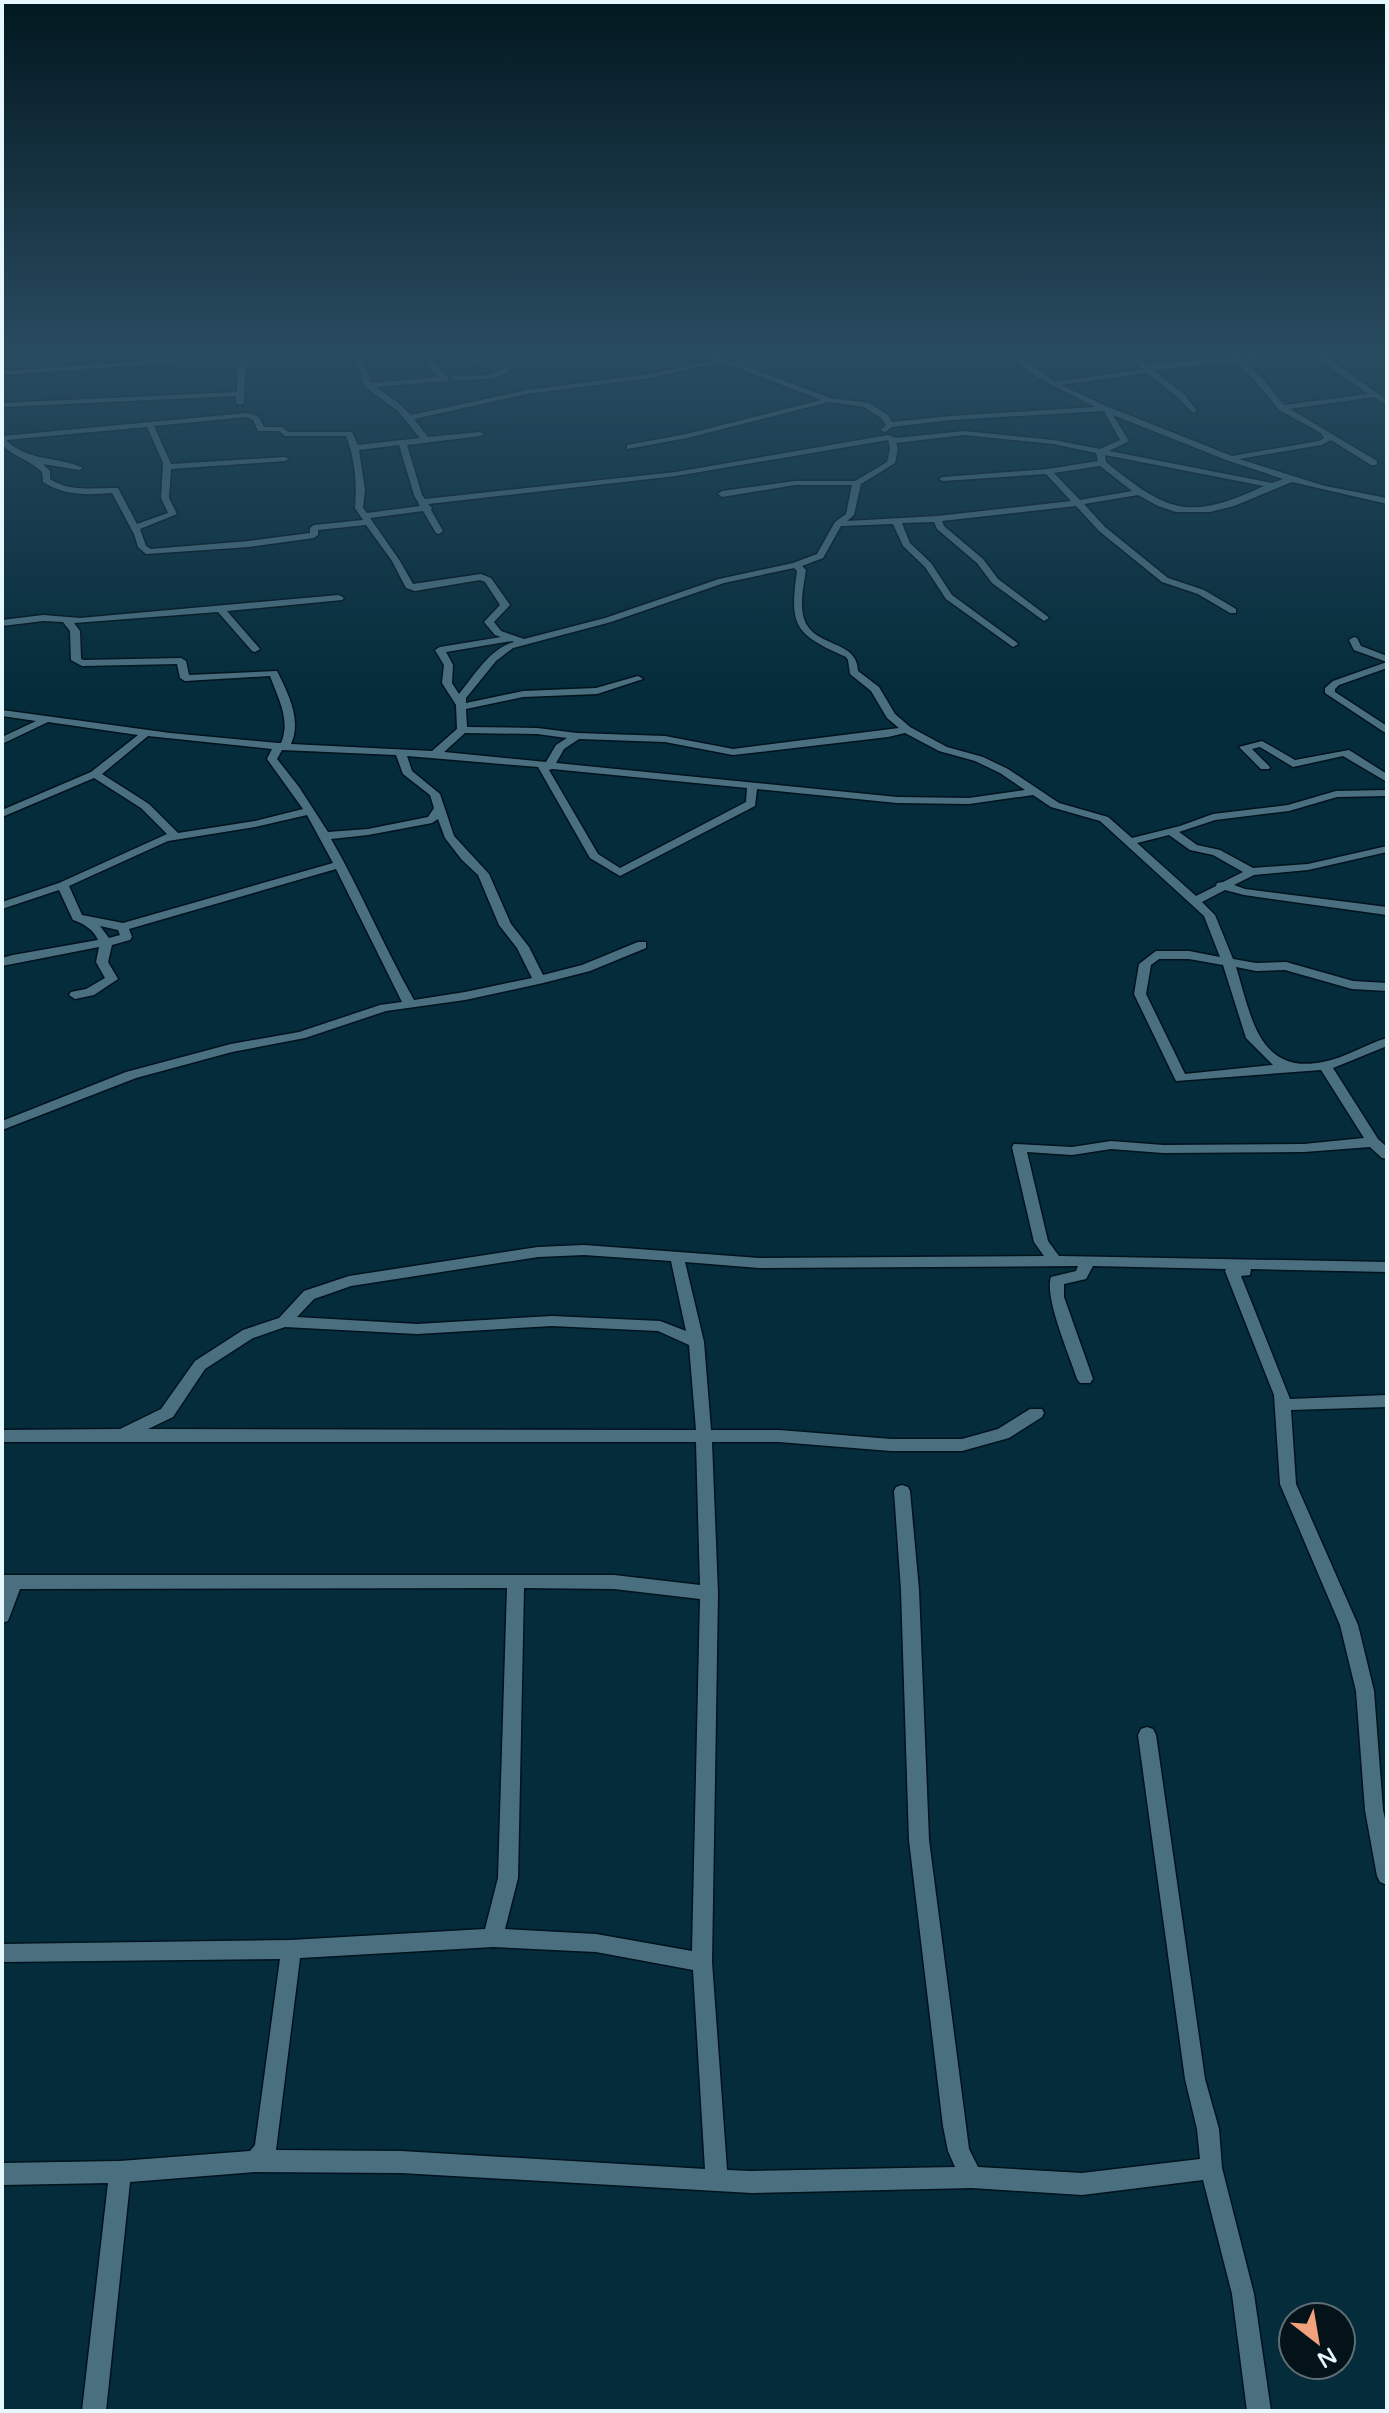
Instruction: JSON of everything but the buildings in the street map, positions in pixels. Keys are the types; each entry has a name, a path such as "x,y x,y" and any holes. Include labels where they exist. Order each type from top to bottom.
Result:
{"street":[{"path":"39,465 45,470 46,480 61,488 89,492 115,490 117,502 142,537 144,551 160,553 314,535 314,528 426,505 733,465"},
{"path":"63,465 79,468"},
{"path":"135,528 173,514 165,498 167,467 202,465"},
{"path":"357,465 361,490 359,508 396,561 409,586 415,588 481,577 488,580 505,605 489,622 495,638"},
{"path":"409,465 418,495 439,531"},
{"path":"722,494 795,483 857,483 888,465"},
{"path":"943,479 1091,465"},
{"path":"1104,465 1170,509 1195,512 1232,504 1270,485 1289,480"},
{"path":"1165,465 1270,485"},
{"path":"1249,465 1289,480 1342,494 1387,501"},
{"path":"1048,471 1122,548 1165,580 1201,592 1233,611"},
{"path":"462,730 460,705 447,683 450,675 448,659 440,650 495,638 518,640 621,616 722,581 796,565 820,556 838,524 850,515 857,483"},
{"path":"838,524 937,519 1141,492"},
{"path":"937,519 944,530 987,568 995,581 1044,618"},
{"path":"896,520 906,544 928,565 949,597 1013,644"},
{"path":"796,565 802,570 797,613 810,637 849,655 853,660 853,672 875,689 891,716 906,729 943,749 979,759 1004,771 1055,805 1104,819 1209,915 1229,964 1252,1038 1276,1062 1293,1067"},
{"path":"2,623 43,618 67,621 339,598"},
{"path":"220,608 255,649"},
{"path":"67,621 75,631 76,660 82,663 181,661 185,678 274,673 292,721 291,737 272,759 298,790 341,864 380,953 410,1004"},
{"path":"460,705 498,654 518,640"},
{"path":"1354,640 1357,648 1386,665"},
{"path":"1386,665 1336,683 1330,688 1330,693 1387,731"},
{"path":"460,705 523,694 597,691 638,679"},
{"path":"2,713 146,733 282,746 435,754 897,800 969,801 1033,792"},
{"path":"2,741 46,719"},
{"path":"435,754 462,730 665,739 733,752 888,734 906,729"},
{"path":"2,814 95,774 146,733"},
{"path":"545,766 560,747 577,736"},
{"path":"1265,767 1244,747 1262,744 1293,764 1345,752 1387,779"},
{"path":"400,752 407,772 435,794 449,836 483,874 505,925 523,947 539,980"},
{"path":"545,766 594,856 620,873 751,804 752,786"},
{"path":"95,774 145,806 175,836"},
{"path":"1128,842 1213,817 1289,808 1336,794 1387,793"},
{"path":"324,836 432,820 440,808"},
{"path":"2,906 63,885 143,846 175,836 255,824 309,811"},
{"path":"1170,831 1194,848 1216,852 1251,872"},
{"path":"1195,901 1251,872 1308,867 1387,849"},
{"path":"63,885 77,918 123,927 341,864"},
{"path":"1221,885 1244,892 1387,911"},
{"path":"75,995 90,992 112,979 102,962 106,944 101,933 84,919"},
{"path":"2,962 29,953 106,944 126,937 123,927"},
{"path":"3,1123 131,1075 231,1048 301,1035 384,1008 539,980 600,963 642,945"},
{"path":"1387,987 1352,985 1286,966 1229,964 1189,955 1156,955 1145,964 1140,994 1181,1078 1325,1066 1387,1042"},
{"path":"1325,1066 1373,1142 1387,1155"},
{"path":"1055,1261 1041,1242 1019,1147 1072,1151 1111,1145 1163,1149 1304,1148 1373,1142"},
{"path":"284,1322 309,1295 349,1281 556,1251 759,1263 1055,1261 1365,1269"},
{"path":"677,1257 696,1342 704,1436 709,1593 702,1962 717,2179"},
{"path":"1085,1379 1057,1297 1056,1281 1081,1275 1088,1262"},
{"path":"1387,1267 1232,1271 1277,1381 1283,1405 1288,1484 1349,1625 1365,1691 1374,1810 1387,1876"},
{"path":"122,1435 167,1413 200,1365 248,1334 284,1322 417,1329 552,1321 660,1326 696,1342"},
{"path":"1283,1405 1387,1401"},
{"path":"2,1436 779,1436 891,1445 962,1445 1003,1434 1036,1413"},
{"path":"902,1491 910,1590 919,1840 954,2126 959,2151 972,2177"},
{"path":"493,1938 508,1878 516,1581"},
{"path":"2,1616 8,1582 614,1582 709,1593"},
{"path":"1147,1735 1195,2079 1208,2129 1211,2168 1243,2294 1259,2411"},
{"path":"2,1953 291,1949 493,1938 596,1943 702,1962"},
{"path":"255,2161 265,2150 291,1949"},
{"path":"2,2174 120,2172 255,2161 401,2162 752,2182 972,2177 1082,2184 1211,2168"},
{"path":"94,2411 120,2172"}]}
